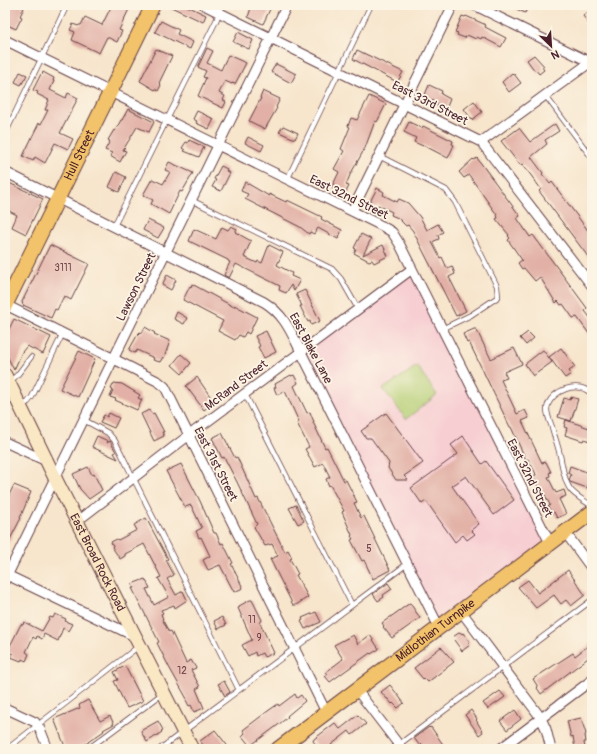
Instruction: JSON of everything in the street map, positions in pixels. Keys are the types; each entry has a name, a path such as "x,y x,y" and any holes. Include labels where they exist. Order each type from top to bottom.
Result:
{"main road":[{"name":"Hull Street","path":"5,306 153,5"},
{"name":"East Broad Rock Road","path":"7,379 54,478 192,749"},
{"name":"Midlothian Turnpike","path":"278,749 592,512"}],"street":[{"name":"East 33rd Street","path":"204,5 220,8 271,38 480,142 590,280"},
{"name":"Lawson Street","path":"6,576 287,5"},
{"path":"352,211 453,5"},
{"path":"474,5 591,61 480,142"},
{"name":"East 32nd Street","path":"5,40 392,232 399,243 550,543"},
{"name":"East Blake Lane","path":"5,172 166,252 264,302 276,310 285,321 301,352 439,627"},
{"name":"McRand Street","path":"76,522 188,436 412,269"},
{"name":"East 31st Street","path":"5,306 114,358 165,387 326,712"},
{"path":"5,442 46,461"},
{"path":"564,532 592,569"},
{"path":"6,576 136,641"},
{"path":"461,610 541,718 546,729 551,749"},
{"path":"500,749 592,680"},
{"path":"356,689 398,748"},
{"path":"5,708 30,719 38,725 48,749"}],"lane":[{"path":"5,134 67,5"},
{"path":"287,180 371,5"},
{"path":"114,226 216,22 220,8"},
{"path":"545,95 592,158"},
{"path":"379,156 446,190 455,202 496,286 498,297 471,314 442,329"},
{"path":"191,200 332,269 341,280 358,309"},
{"path":"20,406 25,405 32,397 63,333"},
{"path":"7,379 18,374 31,357"},
{"path":"592,395 591,393 581,389 571,387 562,390 554,395 549,401 547,411 559,450 566,482 570,490 592,506"},
{"path":"245,394 352,605"},
{"path":"84,420 99,427 112,436 239,690"},
{"path":"160,749 407,564"},
{"path":"398,748 592,600"},
{"path":"7,749 38,725 136,641"},
{"path":"88,749 163,693"}],"shaded area":[{"path":"411,268 550,544 439,627 301,352"}],"green space":[{"path":"417,366 437,395 406,419 383,389"}],"building":[{"path":"5,5 23,5 22,7 24,8 20,16 22,17 16,29 5,24"},
{"path":"112,5 131,5 119,30 122,31 117,42 107,37 99,53 72,40 75,32 70,30 73,24 78,26 81,25 85,17 102,25"},
{"path":"167,5 185,5 206,15 203,22"},
{"path":"252,5 272,5 263,24 248,17"},
{"path":"508,5 529,5 525,13"},
{"path":"592,9 592,28 583,16"},
{"path":"462,16 466,16 486,25 485,27 506,38 501,47 482,37 481,39 477,37 476,39 467,35 465,38 457,35 458,33 455,32"},
{"path":"161,21 179,30 177,34 193,42 190,49 155,32"},
{"path":"238,32 253,40 249,49 233,42"},
{"path":"207,48 213,51 207,63 221,70 228,55 246,63 235,84 225,81 219,93 225,96 223,100 226,102 223,108 198,96 206,78 203,77 206,71 198,67"},
{"path":"156,49 172,56 159,83 161,85 158,91 140,81"},
{"path":"357,50 403,72 398,81 397,82 353,59"},
{"path":"534,55 544,66 542,67 544,70 539,74 527,60"},
{"path":"276,64 296,74 291,83 271,72"},
{"path":"20,72 27,75 21,85 15,82"},
{"path":"43,72 54,78 50,90 66,98 68,93 78,98 60,133 73,139 68,149 55,143 45,163 35,157 33,161 23,156 39,123 41,124 48,110 45,110 49,100 37,94 38,92 33,90"},
{"path":"512,73 521,83 509,92 502,82"},
{"path":"429,85 442,91 441,94 450,99 446,109 436,105 437,102 424,97"},
{"path":"263,91 280,99 276,107 277,108 265,129 249,121"},
{"path":"369,96 386,104 377,122 375,121 365,148 350,175 346,185 349,186 345,194 332,187 339,172 334,169 344,151 341,149 350,127 348,126 351,118 357,120"},
{"path":"474,101 482,112 472,120 464,109"},
{"path":"128,109 154,122 149,132 137,127 123,150 126,151 120,162 110,156 112,153 105,150 110,141 108,140"},
{"path":"197,111 214,119 209,129 196,123 197,121 193,119"},
{"path":"409,122 422,128 423,126 453,141 452,144 454,145 448,158 414,142 416,138 404,132"},
{"path":"555,124 559,131 545,140 547,144 531,157 543,173 542,174 550,184 552,182 592,236 592,262 539,191 541,189 530,174 522,164 520,165 501,141 519,128 530,142"},
{"path":"283,126 298,133 295,139 279,132"},
{"path":"248,137 264,145 261,151 245,143"},
{"path":"189,140 204,147 199,157 184,151 185,150 182,148 186,142 188,143"},
{"path":"477,158 520,216 517,218 530,237 533,235 587,308 585,311 592,320 592,338 577,317 573,318 563,304 561,305 558,301 556,303 540,277 535,281 524,268 522,269 518,263 522,260 508,240 510,238 508,236 509,235 496,219 498,218 497,215 469,175 464,178 459,172 473,159 474,160"},
{"path":"169,162 193,173 182,192 180,191 169,214 151,204 153,200 143,195 152,179 163,184 170,172 165,170"},
{"path":"221,166 227,169 226,171 230,173 221,191 212,187 216,180 214,179"},
{"path":"116,172 126,177 119,192 109,187"},
{"path":"7,182 43,199 26,234 12,227 17,215 5,209 5,187"},
{"path":"245,182 269,196 269,194 286,202 287,200 322,217 321,219 342,230 338,239 318,228 314,234 310,232 309,234 300,227 245,199 248,194 241,191"},
{"path":"377,188 384,192 383,195 397,202 399,199 408,203 420,217 427,230 438,224 443,232 438,235 439,239 432,242 447,268 452,266 455,274 449,277 466,311 456,316 413,231 408,225 406,226 398,218 391,215 392,212 378,205 376,207 369,204"},
{"path":"148,220 164,228 158,238 143,230"},
{"path":"231,226 237,229 235,232 251,241 244,257 257,263 258,261 262,263 269,245 283,252 277,265 292,273 291,276 300,280 294,291 291,285 286,293 279,290 280,286 236,264 229,278 224,275 230,262 228,260 189,241 194,229 216,239 222,227 228,230"},
{"path":"361,234 371,239 363,255 383,245 388,256 374,263 372,260 369,261 354,253 356,249 354,248"},
{"path":"50,245 89,264 71,300 64,296 51,318 23,305 22,302"},
{"path":"167,275 176,280 171,290 162,285"},
{"path":"192,284 234,307 234,305 257,317 249,334 246,332 243,337 239,335 235,340 218,331 223,321 183,300"},
{"path":"305,290 320,321 311,325 300,306 302,306 296,294"},
{"path":"177,312 187,318 184,324 174,319"},
{"path":"14,319 51,337 43,354 27,346 22,352 14,370 5,352 5,337"},
{"path":"145,327 155,333 154,334 170,341 164,358 163,357 160,362 153,360 154,358 137,350 135,353 129,350 138,334 140,332 142,333"},
{"path":"476,329 491,359 514,348 522,364 504,372 507,378 501,380 517,414 525,410 529,418 522,421 542,463 546,462 551,472 549,473 550,476 548,477 556,493 564,490 566,496 559,499 566,514 557,518 554,512 551,513 548,507 550,505 544,493 542,495 533,476 536,475 535,472 528,459 526,460 469,342 467,343 463,334"},
{"path":"266,331 276,352 264,358 258,347 260,346 255,336"},
{"path":"528,332 534,338 526,345 520,338"},
{"path":"561,348 575,367 569,371 571,374 565,378 549,357"},
{"path":"543,350 552,362 533,376 525,364"},
{"path":"79,351 95,359 78,397 60,389"},
{"path":"181,354 191,363 182,374 172,365"},
{"path":"291,375 294,375 298,383 294,386 307,413 310,412 325,448 327,447 344,481 346,480 357,502 354,503 360,516 361,518 364,516 390,570 373,579 364,560 362,561 351,540 353,539 351,536 352,535 342,512 344,511 330,485 329,486 326,479 330,477 323,463 315,467 305,449 309,447 297,423 299,422 285,391 277,395 274,388 276,387 275,384"},
{"path":"197,377 214,402 204,410 186,386"},
{"path":"114,383 122,384 140,395 138,398 142,400 137,410 110,397 113,390 111,389"},
{"path":"571,397 578,399 571,421 558,417 564,398 570,400"},
{"path":"149,410 152,414 154,413 164,432 162,432 164,436 154,441 141,414"},
{"path":"109,413 119,418 114,428 100,422 104,415 107,417"},
{"path":"386,413 423,463 404,476 408,480 396,480 388,468 389,463 371,438 366,438 361,431"},
{"path":"566,420 592,429 592,442 584,439 583,441 565,435 567,428 564,427"},
{"path":"222,433 235,458 237,457 256,499 258,498 285,552 288,550 292,558 290,559 298,574 296,575 308,597 296,605 293,605 270,559 278,556 272,544 265,546 254,527 257,524 224,457 222,458 212,438"},
{"path":"97,436 108,441 107,443 110,441 116,452 114,453 118,459 92,447"},
{"path":"463,436 482,464 486,461 514,500 494,515 466,476 452,486 479,524 471,530 475,534 467,540 463,535 455,542 426,501 422,504 411,488 458,454 451,445"},
{"path":"181,464 214,533 216,533 221,544 223,543 233,563 231,564 243,588 234,592 220,565 208,570 203,560 210,556 201,537 199,538 196,531 202,528 191,505 185,507 166,471"},
{"path":"570,466 592,474 592,482 589,481 587,488 570,482 569,480 571,475 568,473"},
{"path":"88,467 92,475 94,474 102,490 89,499 80,489 73,474"},
{"path":"14,485 31,492 21,518 5,549 5,503"},
{"path":"296,505 304,521 298,524 289,508"},
{"path":"146,518 168,559 166,560 174,575 167,579 176,595 183,591 187,600 175,608 174,605 161,610 163,613 161,614 162,619 169,632 171,631 186,663 191,660 196,668 191,670 200,687 196,689 204,708 194,712 191,705 189,706 186,700 187,699 157,643 159,642 132,588 134,588 132,584 145,579 150,588 146,589 154,605 169,597 158,578 161,577 144,544 125,554 125,556 120,559 112,547 111,542 137,530 134,525"},
{"path":"568,570 585,595 571,606 566,600 561,604 554,595 536,608 518,587 528,580 538,593"},
{"path":"388,583 392,589 383,595 384,597 378,601 373,594"},
{"path":"252,600 262,620 260,623 274,653 264,657 262,653 256,656 255,652 248,656 242,645 252,640 238,608"},
{"path":"410,603 420,618 392,638 383,627 384,626 382,623"},
{"path":"316,612 321,622 305,629 301,621 303,620 302,618"},
{"path":"55,614 66,619 65,621 72,624 68,631 63,628 58,641 44,634 42,639 37,636 36,639 33,637 26,652 29,654 26,661 22,659 21,661 11,657 13,654 7,652 21,624 23,625 24,622 42,631 50,617 53,618"},
{"path":"222,617 226,625 218,629 214,621"},
{"path":"460,632 462,634 463,633 470,642 468,643 470,645 462,651 453,637"},
{"path":"353,635 358,644 370,635 379,649 371,654 370,653 330,682 325,676 328,674 326,672 343,659 334,645"},
{"path":"592,643 592,663 588,658 541,694 533,679 573,653 575,656"},
{"path":"441,647 454,662 428,682 424,678 423,679 414,668"},
{"path":"125,666 143,701 127,708 114,681 118,680 114,672"},
{"path":"224,681 230,692 225,696 218,684"},
{"path":"390,685 404,703 398,708 381,692"},
{"path":"500,691 505,697 488,709 483,703"},
{"path":"295,694 297,698 301,695 305,701 287,716 288,717 250,746 242,736 245,733 243,730 278,704 279,706"},
{"path":"88,700 100,721 110,716 114,724 103,730 104,731 88,743 78,747 79,749 66,749 54,719 80,708 79,705"},
{"path":"471,710 483,732 479,735 465,715"},
{"path":"515,710 521,719 507,730 500,721"},
{"path":"358,715 366,724 352,735 349,731 328,749 321,749 313,741 335,723 340,729"},
{"path":"581,718 586,734 586,742 584,742 585,749 575,749 573,736 571,737 567,721"},
{"path":"158,721 163,730 161,731 162,732 147,742 141,732 142,730"},
{"path":"431,727 444,746 440,749 426,749 422,744 420,746 414,738"},
{"path":"215,730 230,749 200,749 199,747 203,745 200,741"}]}
